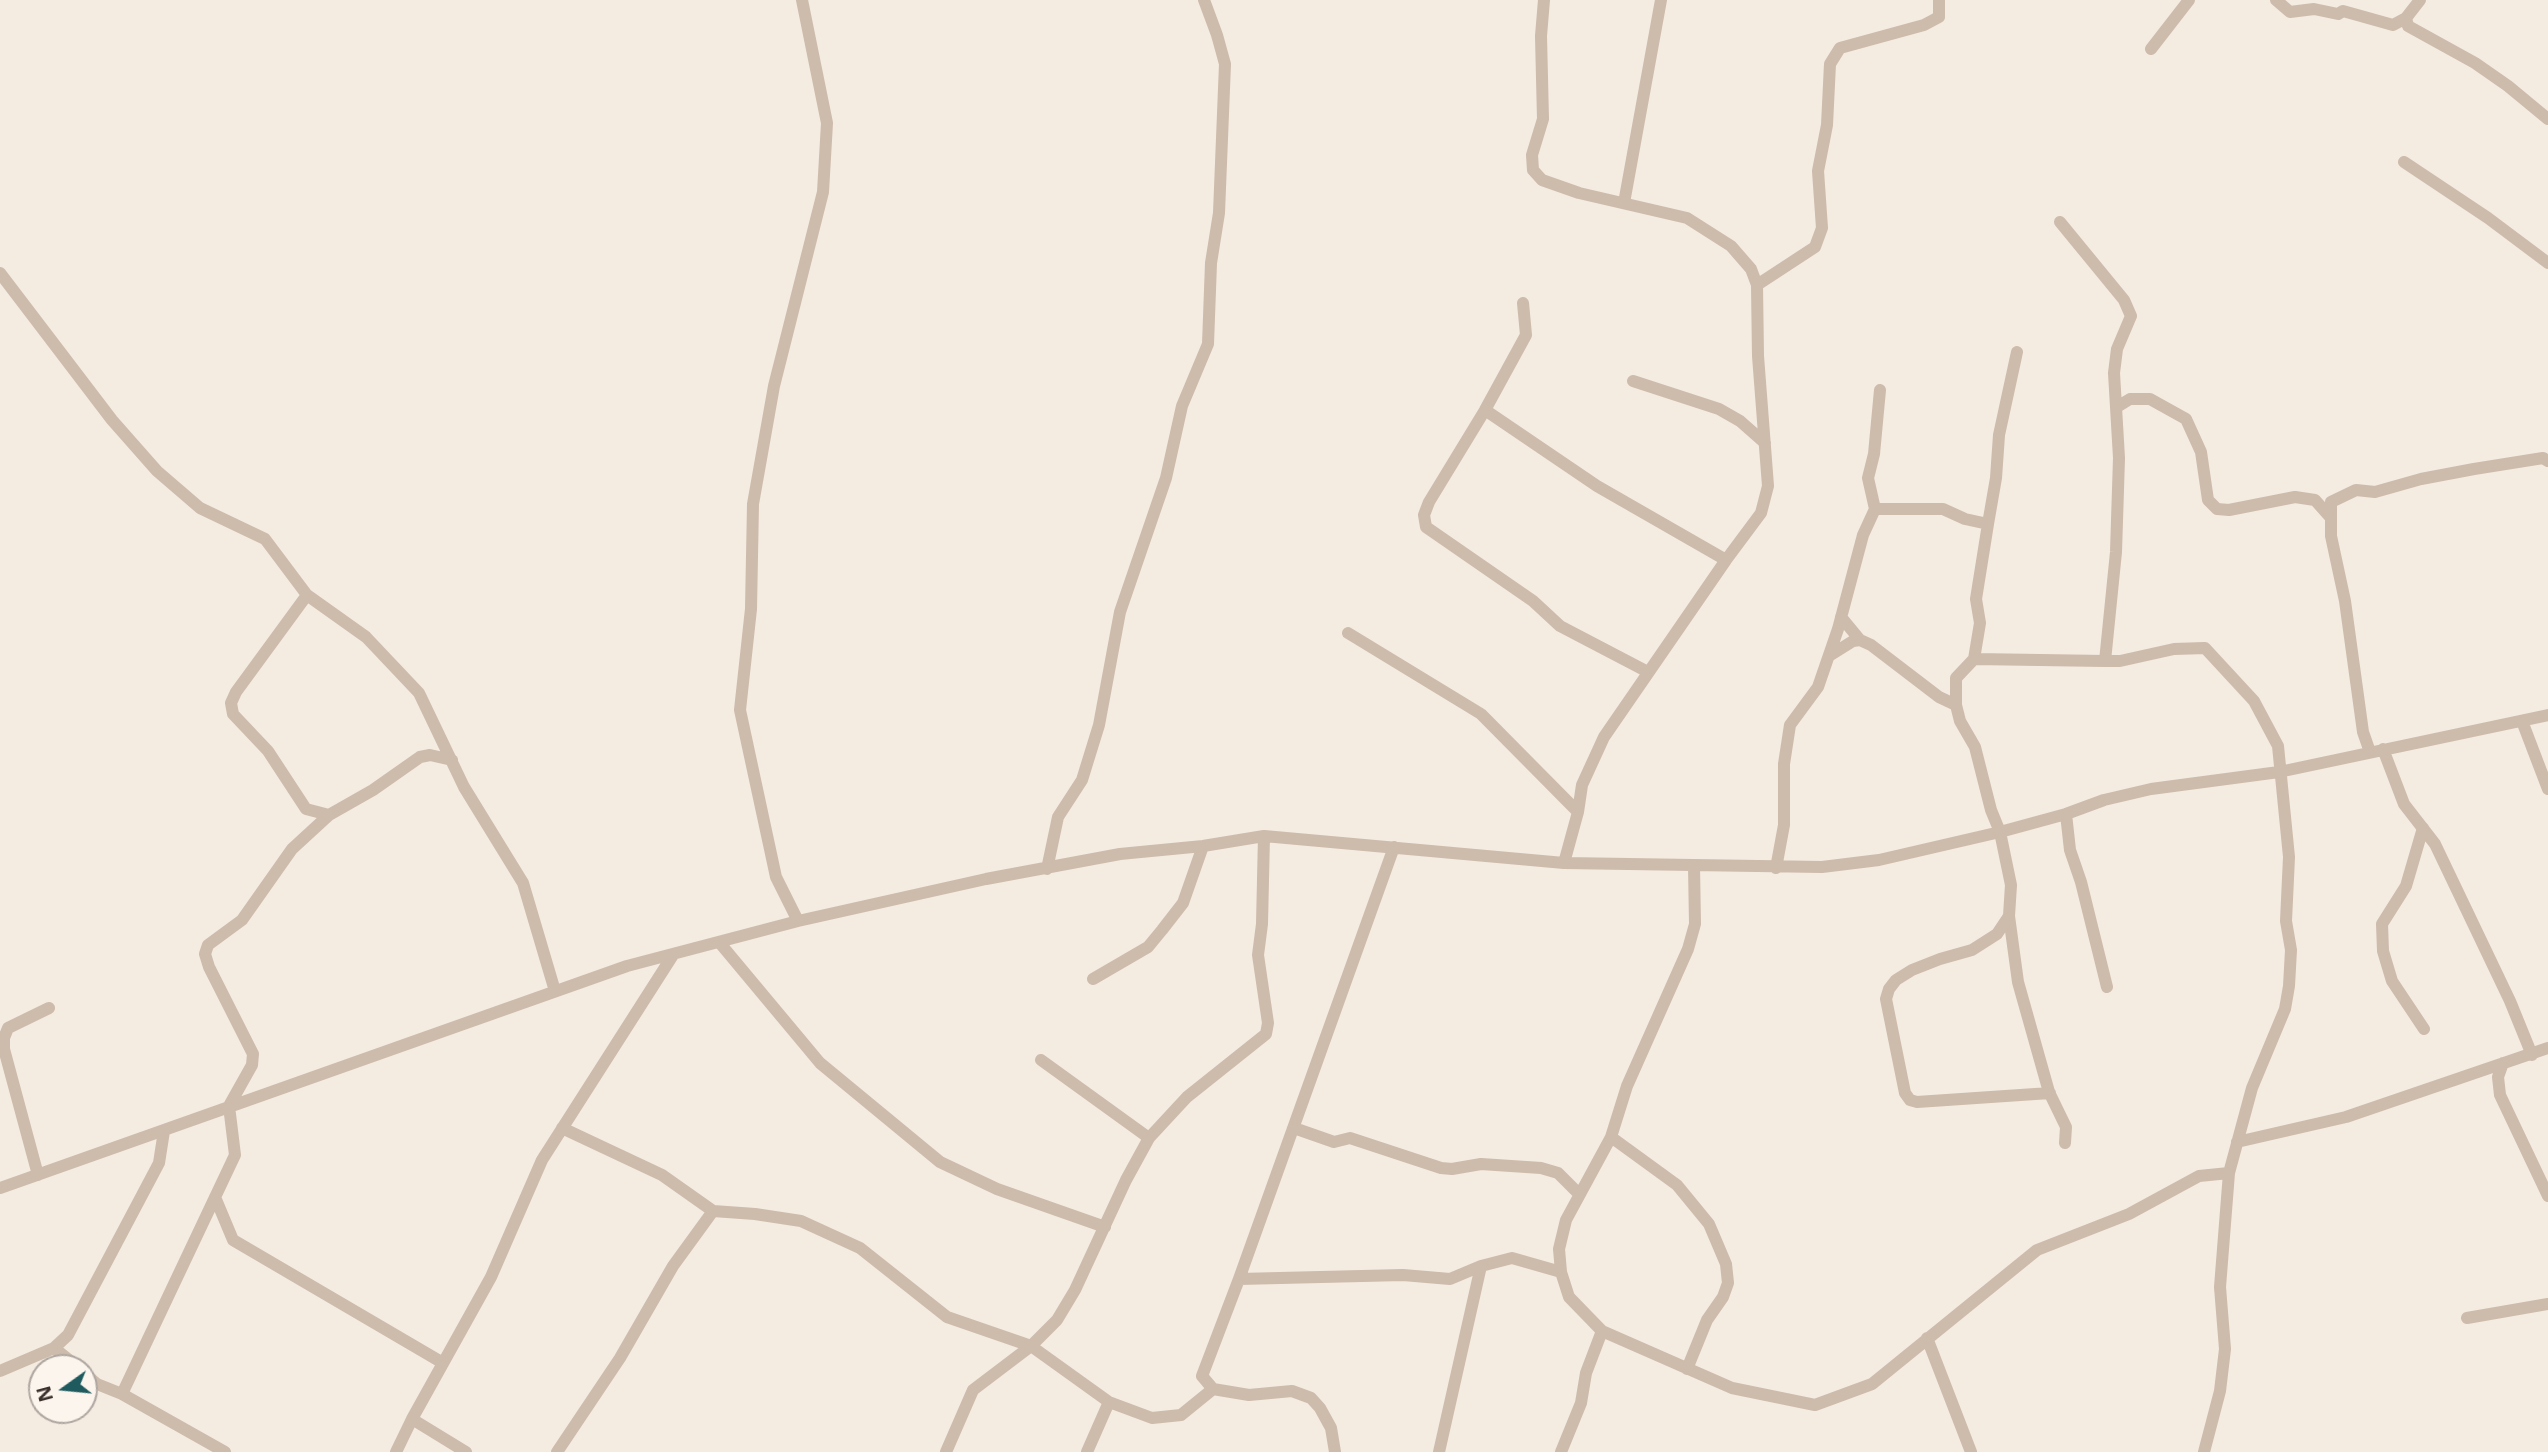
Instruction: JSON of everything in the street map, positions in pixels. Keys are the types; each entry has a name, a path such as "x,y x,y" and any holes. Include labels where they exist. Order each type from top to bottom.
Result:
{"street":[{"path":"798,921 776,877 740,710 751,609 753,504 774,386 823,192 827,123 802,0"},
{"path":"1047,869 1058,817 1082,780 1099,725 1120,612 1166,478 1182,407 1208,344 1211,263 1219,213 1225,64 1204,0"},
{"path":"1544,0 1541,36 1543,119 1532,155 1533,170 1542,180 1579,193 1687,218 1731,246 1751,269 1757,285 1758,356 1768,486 1761,513 1604,737 1582,785 1578,812 1564,863"},
{"path":"1624,203 1661,0"},
{"path":"1757,285 1815,247 1822,228 1818,171 1827,125 1830,64 1840,48 1924,25 1939,17 1939,0"},
{"path":"2151,49 2189,0"},
{"path":"2276,0 2290,12 2314,9 2338,14 2343,11 2393,25 2406,18 2420,0"},
{"path":"2406,18 2408,26 2475,63 2548,119"},
{"path":"2404,162 2488,218 2548,264"},
{"path":"2060,222 2124,300 2131,316 2117,349 2114,373 2119,458 2116,552 2105,662"},
{"path":"0,273 111,419 157,471 200,508 265,539 307,595 366,638 419,693 464,787 523,883 555,991"},
{"path":"1523,303 1525,335 1485,410 1429,502 1424,515 1426,527 1533,601 1560,626 1648,672"},
{"path":"2018,352 1999,435 1996,478 1976,599 1980,622 1974,660 1956,678 1956,705 1960,721 1975,747 1991,810 2000,832 2011,885 2008,916 2018,982 2050,1094 2066,1127 2065,1143"},
{"path":"1633,381 1719,409 1740,421 1765,443"},
{"path":"1776,868 1784,825 1784,764 1790,725 1818,687 1841,617 1860,543 1875,509 1868,478 1874,454 1880,390"},
{"path":"2117,407 2130,399 2150,399 2186,419 2201,452 2208,500 2217,509 2229,510 2295,497 2315,500 2332,518"},
{"path":"1485,410 1597,486 1726,560"},
{"path":"2532,1055 2510,1001 2435,844 2404,804 2377,751 2363,732 2345,601 2331,536 2331,502 2356,490 2375,492 2421,479 2474,469 2543,458 2548,461"},
{"path":"1875,509 1943,509 1965,519 1988,524"},
{"path":"307,595 236,692 231,704 233,714 268,751 306,809 329,815"},
{"path":"1841,617 1860,640 1871,645 1939,697 1956,705"},
{"path":"1348,633 1481,714 1578,812"},
{"path":"1829,656 1853,641 1860,640"},
{"path":"1974,660 2105,662 2174,649 2205,648 2254,701 2278,746 2278,772 2289,858 2289,986 2285,1009 2252,1088 2229,1173 2220,1287 2225,1349 2220,1391 2204,1452"},
{"path":"0,1188 627,966 798,921 986,879 1121,853 1203,846 1264,836 1564,863 1822,867 1879,859 2000,832 2066,814 2104,800 2151,789 2278,772 2548,715"},
{"path":"2522,721 2548,789"},
{"path":"122,1395 235,1155 229,1106 252,1065 253,1054 209,967 205,954 208,945 242,920 292,849 329,815 373,790 420,757 430,755 452,760"},
{"path":"2066,814 2070,850 2107,987"},
{"path":"2423,828 2406,886 2382,924 2383,951 2392,981 2424,1029"},
{"path":"946,1452 973,1390 1031,1346 1057,1320 1075,1290 1126,1180 1150,1138 1187,1097 1266,1034 1268,1023 1258,955 1262,924 1264,836"},
{"path":"1093,979 1147,947 1162,930 1182,903 1203,846"},
{"path":"1335,1452 1331,1428 1311,1398 1292,1391 1249,1395 1213,1389 1202,1376 1294,1129 1394,847"},
{"path":"1694,866 1695,924 1688,949 1627,1086 1611,1137 1566,1220 1559,1249 1561,1272 1569,1297 1602,1331 1732,1388 1815,1405 1872,1384 2037,1250 2129,1214 2199,1176 2229,1173"},
{"path":"2008,916 1997,934 1972,950 1912,970 1896,980 1889,989 1886,999 1905,1093 1910,1100 1917,1102 2050,1094"},
{"path":"719,942 820,1063 940,1162 997,1189 1105,1227"},
{"path":"396,1452 491,1277 542,1160 673,955"},
{"path":"38,1175 4,1049 4,1038 8,1028 49,1008"},
{"path":"2237,1142 2346,1117 2548,1048"},
{"path":"1041,1060 1150,1138"},
{"path":"2503,1063 2498,1077 2500,1095 2548,1196"},
{"path":"562,1128 662,1175 713,1212 755,1214 801,1221 860,1248 947,1317 1031,1346 1110,1402 1152,1418 1181,1415 1213,1389"},
{"path":"1294,1129 1334,1142 1350,1138 1441,1168 1482,1164 1541,1168 1558,1173 1578,1194"},
{"path":"0,1371 54,1348 68,1335 159,1163 164,1130"},
{"path":"1611,1137 1677,1185 1709,1224 1726,1264 1728,1283 1723,1297 1707,1320 1687,1369"},
{"path":"215,1198 233,1240 443,1363"},
{"path":"557,1452 620,1358 673,1266 713,1212"},
{"path":"1239,1279 1403,1275 1450,1279 1481,1266 1512,1258 1561,1272"},
{"path":"1439,1452 1481,1266"},
{"path":"2467,1318 2548,1304"},
{"path":"1561,1452 1580,1403 1586,1373 1602,1331"},
{"path":"1927,1338 1971,1452"},
{"path":"54,1348 62,1354"},
{"path":"98,1384 225,1452"},
{"path":"1087,1452 1110,1402"},
{"path":"412,1419 466,1452"}]}
